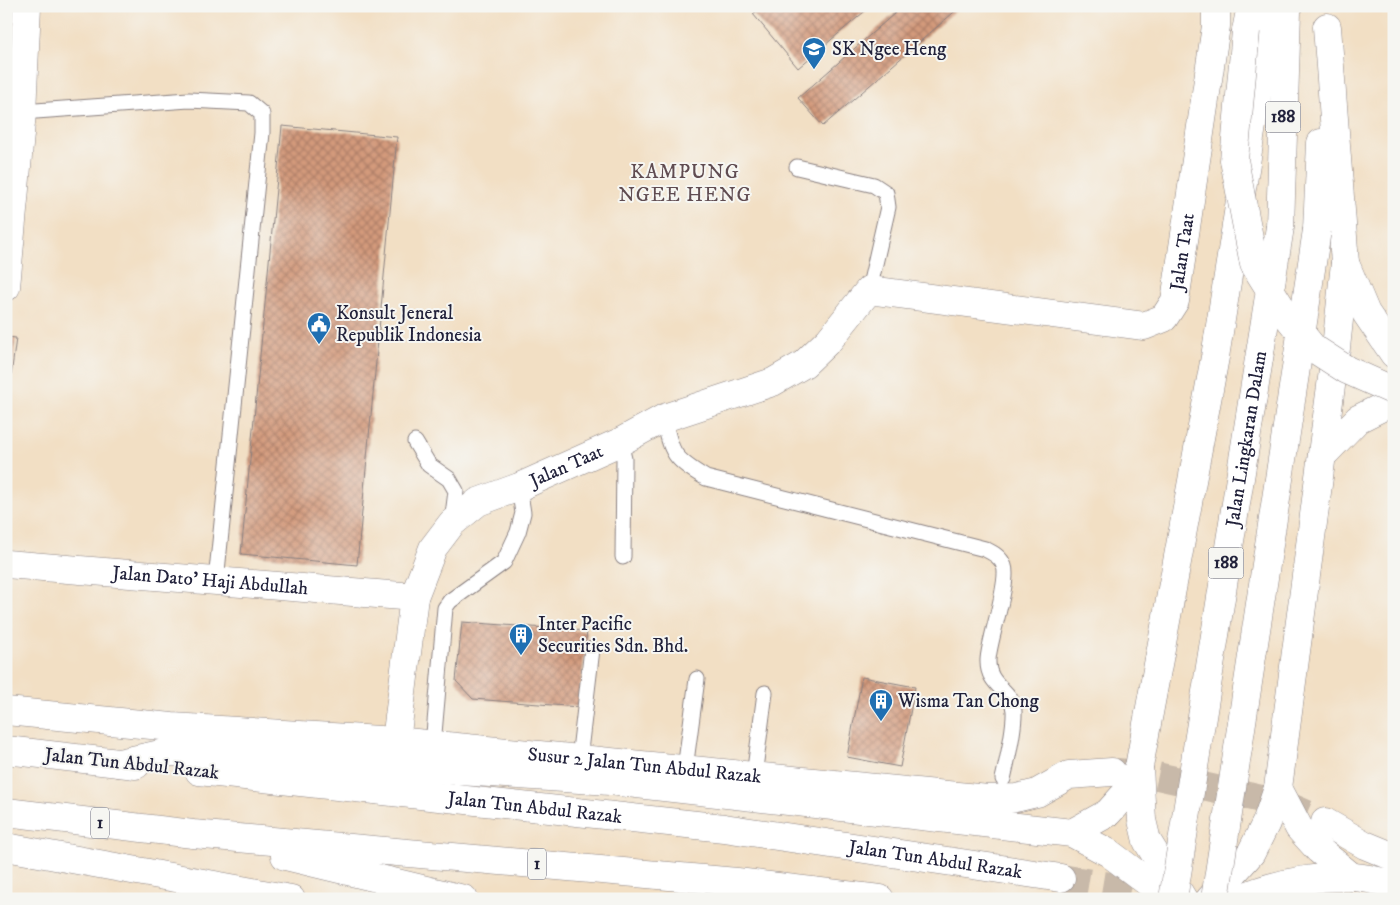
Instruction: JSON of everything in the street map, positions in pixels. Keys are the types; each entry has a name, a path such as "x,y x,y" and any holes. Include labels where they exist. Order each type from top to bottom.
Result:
{"main road":[{"path":"6,287 22,112 27,6"},
{"name":"Jalan Taat","path":"396,741 414,597 433,548 452,523 478,502 519,487 620,442 664,418 773,382 804,364 828,340 869,290 1144,326 1164,318 1175,301 1216,26 1216,6"},
{"path":"1183,899 1147,841 1142,820 1139,766 1215,357 1259,82 1275,6"},
{"name":"Jalan Lingkaran Dalam","path":"1171,899 1280,227 1287,6"},
{"path":"1210,899 1251,853 1266,823 1278,788 1322,456 1345,263 1327,17"},
{"name":"Jalan Lingkaran Dalam","path":"1215,899 1317,230 1327,17"},
{"path":"1249,19 1234,160 1254,264 1284,312 1313,348 1347,370 1394,391"},
{"path":"1345,263 1366,313 1394,354"},
{"path":"1322,456 1358,419 1394,401"},
{"name":"Jalan Dato' Haji Abdullah","path":"6,564 414,597"},
{"name":"Susur 2 Jalan Tun Abdul Razak","path":"6,711 171,739 396,741 988,799 1016,798 1036,793 1069,775 1112,772"},
{"path":"119,763 171,739 610,781 1072,833 1109,853 1171,899"},
{"name":"Jalan Tun Abdul Razak","path":"6,750 724,828 1061,878"},
{"path":"1072,833 1108,813 1125,794 1139,766"},
{"path":"1278,788 1299,828 1318,850 1352,877"},
{"name":"1","path":"6,812 193,834 737,882 880,899"},
{"path":"1325,822 1365,845 1394,857"},
{"path":"193,834 464,899"},
{"path":"6,847 291,899"},
{"path":"1238,899 1273,885 1352,877 1394,884"}],"lane":[{"path":"22,112 189,100 249,103 262,114 262,133 216,581"},
{"name":"Jalan Taat","path":"797,167 874,185 886,193 888,207 869,290"},
{"path":"664,418 669,446 678,459 706,478 985,549 998,556 1005,568 1004,582 988,660 990,675 996,686 1007,693 1014,711 1003,779"},
{"path":"415,442 429,465 449,479 456,491 452,523"},
{"path":"620,442 624,459 622,557"},
{"path":"434,745 445,608 450,601 504,562 518,532 523,513 519,487"},
{"path":"579,759 592,649"},
{"path":"685,769 697,679"},
{"path":"754,776 765,694"}],"building":[{"path":"763,6 871,6 798,68 753,14"},
{"path":"903,6 961,6 823,126 798,98"},
{"name":"Konsult Jeneral Republik Indonesia","path":"282,126 397,137 357,565 241,554"},
{"path":"6,337 16,338 10,384 6,384"},
{"name":"Inter Pacific Securities Sdn. Bhd.","path":"462,622 587,631 579,707 473,699 456,681"},
{"name":"Wisma Tan Chong","path":"862,677 915,687 900,767 847,757"}],"tunnel":[{"path":"1116,772 1153,775 1284,804 1325,822"},
{"path":"1061,878 1171,896"}],"place":[{"name":"SK Ngee Heng","path":"814,70"},
{"name":"Konsult Jeneral Republik Indonesia","path":"319,345"},
{"name":"Inter Pacific Securities Sdn. Bhd.","path":"521,656"},
{"name":"Wisma Tan Chong","path":"881,722"}],"district":[{"name":"KAMPUNG NGEE HENG","path":"685,184"}]}
